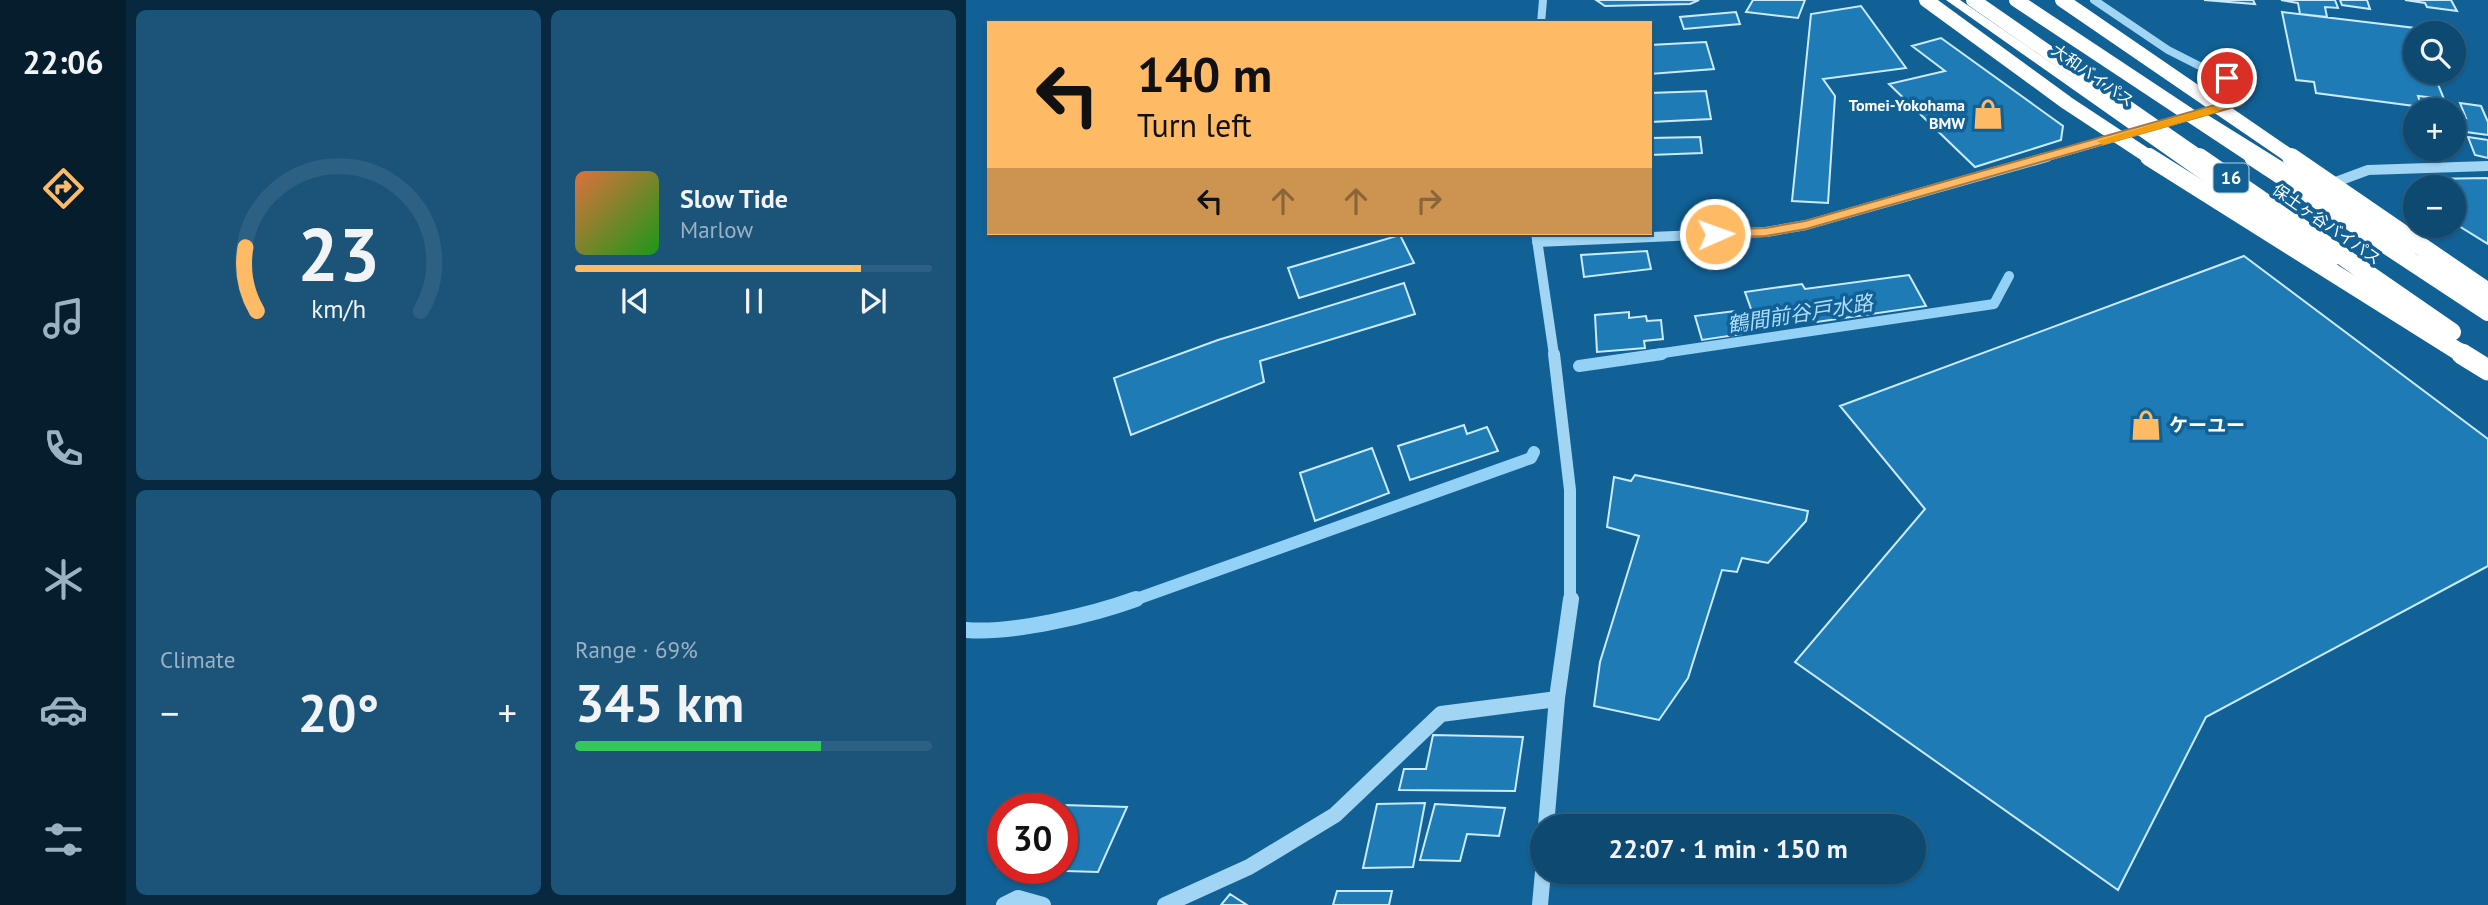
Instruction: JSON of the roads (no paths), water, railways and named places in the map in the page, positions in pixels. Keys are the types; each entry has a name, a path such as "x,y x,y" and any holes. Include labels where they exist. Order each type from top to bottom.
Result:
{"highway":[{"path":"1926,0 2067,103 2488,372"},
{"name":"大和バイパス","path":"1952,0 2488,372"},
{"name":"保土ヶ谷バイパス","path":"1973,0 2488,357"},
{"name":"保土ヶ谷バイパス","path":"2016,0 2488,312"},
{"name":"大和バイパス","path":"2026,0 2488,298"},
{"path":"2062,0 2488,292"}],"street":[{"path":"1541,21 1543,0"},
{"path":"1652,234 1766,232 1806,225 2237,103 2246,93 2227,78 2168,50 2094,0"},
{"path":"2318,189 2368,170 2488,166"},
{"path":"1547,814 1557,699 1572,578 1569,489 1559,376 1540,277 1536,237 1628,235"},
{"path":"1165,905 1249,867 1335,816 1441,714 1557,699"},
{"path":"1540,905 1542,884"},
{"path":"1004,905 1018,898 1043,905"}],"waterway":[{"name":"鶴間前谷戸水路","path":"1650,355 1994,304 2009,276"},
{"name":"鶴間前谷戸水路","path":"1579,366 1662,354"},
{"path":"1131,601 1531,458 1534,452"},
{"path":"966,630 1006,629 1052,622 1136,599"}],"place":[{"name":"Tomei-Yokohama BMW","path":"1988,114"},
{"name":"ケーユー","path":"2146,425"}]}
